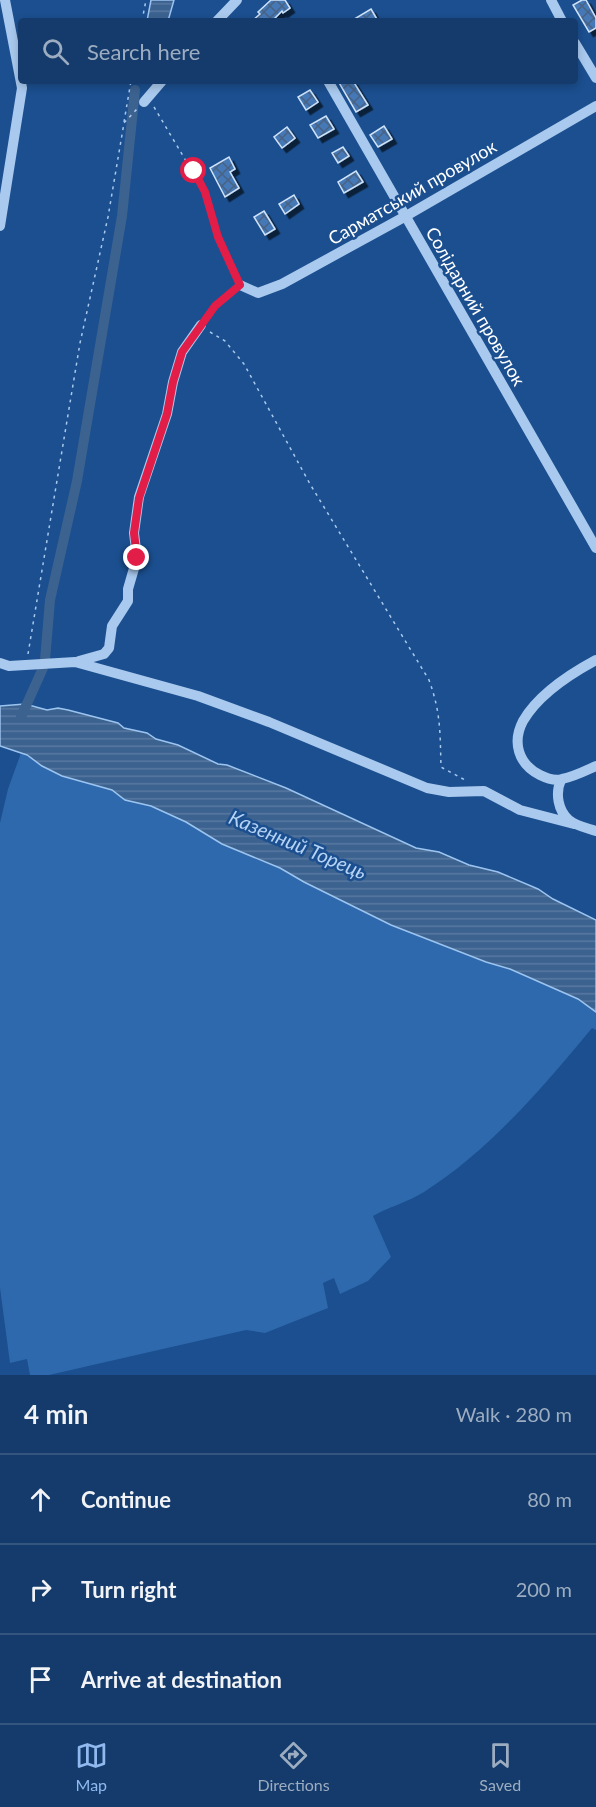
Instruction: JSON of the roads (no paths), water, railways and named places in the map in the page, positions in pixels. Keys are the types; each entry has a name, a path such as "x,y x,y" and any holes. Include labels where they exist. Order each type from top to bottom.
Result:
{"street":[{"path":"5,0 18,67"},
{"path":"220,18 237,0"},
{"path":"551,0 560,18"},
{"path":"578,48 596,78"},
{"path":"0,226 21,84"},
{"path":"146,99 159,84"},
{"name":"Солідарний провулок","path":"330,84 596,548"},
{"name":"Сарматський провулок","path":"240,285 258,293 282,284 406,216 596,106"},
{"path":"0,663 9,666 75,662 104,654 110,648 112,626 128,601 128,590 137,558 134,533 139,498 167,414 182,352 201,325"},
{"path":"596,660 560,683 540,700 524,719 517,736 522,760 533,771 543,776 561,780 596,766"},
{"path":"75,662 198,696 269,722 427,788 449,792 484,791 520,810 596,831"},
{"path":"561,780 558,787 560,806 567,818 574,824"}],"water":[{"path":"151,0 174,0 169,18 148,18"},
{"name":"Казенний Торець","path":"25,704 47,710 58,708 68,710 147,733 156,739 178,745 218,764 227,765 286,788 416,848 439,852 469,865 498,872 538,889 596,920 596,1012 578,999 510,969 391,925 280,868 222,844 186,822 151,806 125,800 112,790 62,776 27,755 0,746 0,706"}],"waterway":[{"path":"45,660 50,600 77,481 122,216 135,90"},
{"path":"21,717 43,668"}]}
